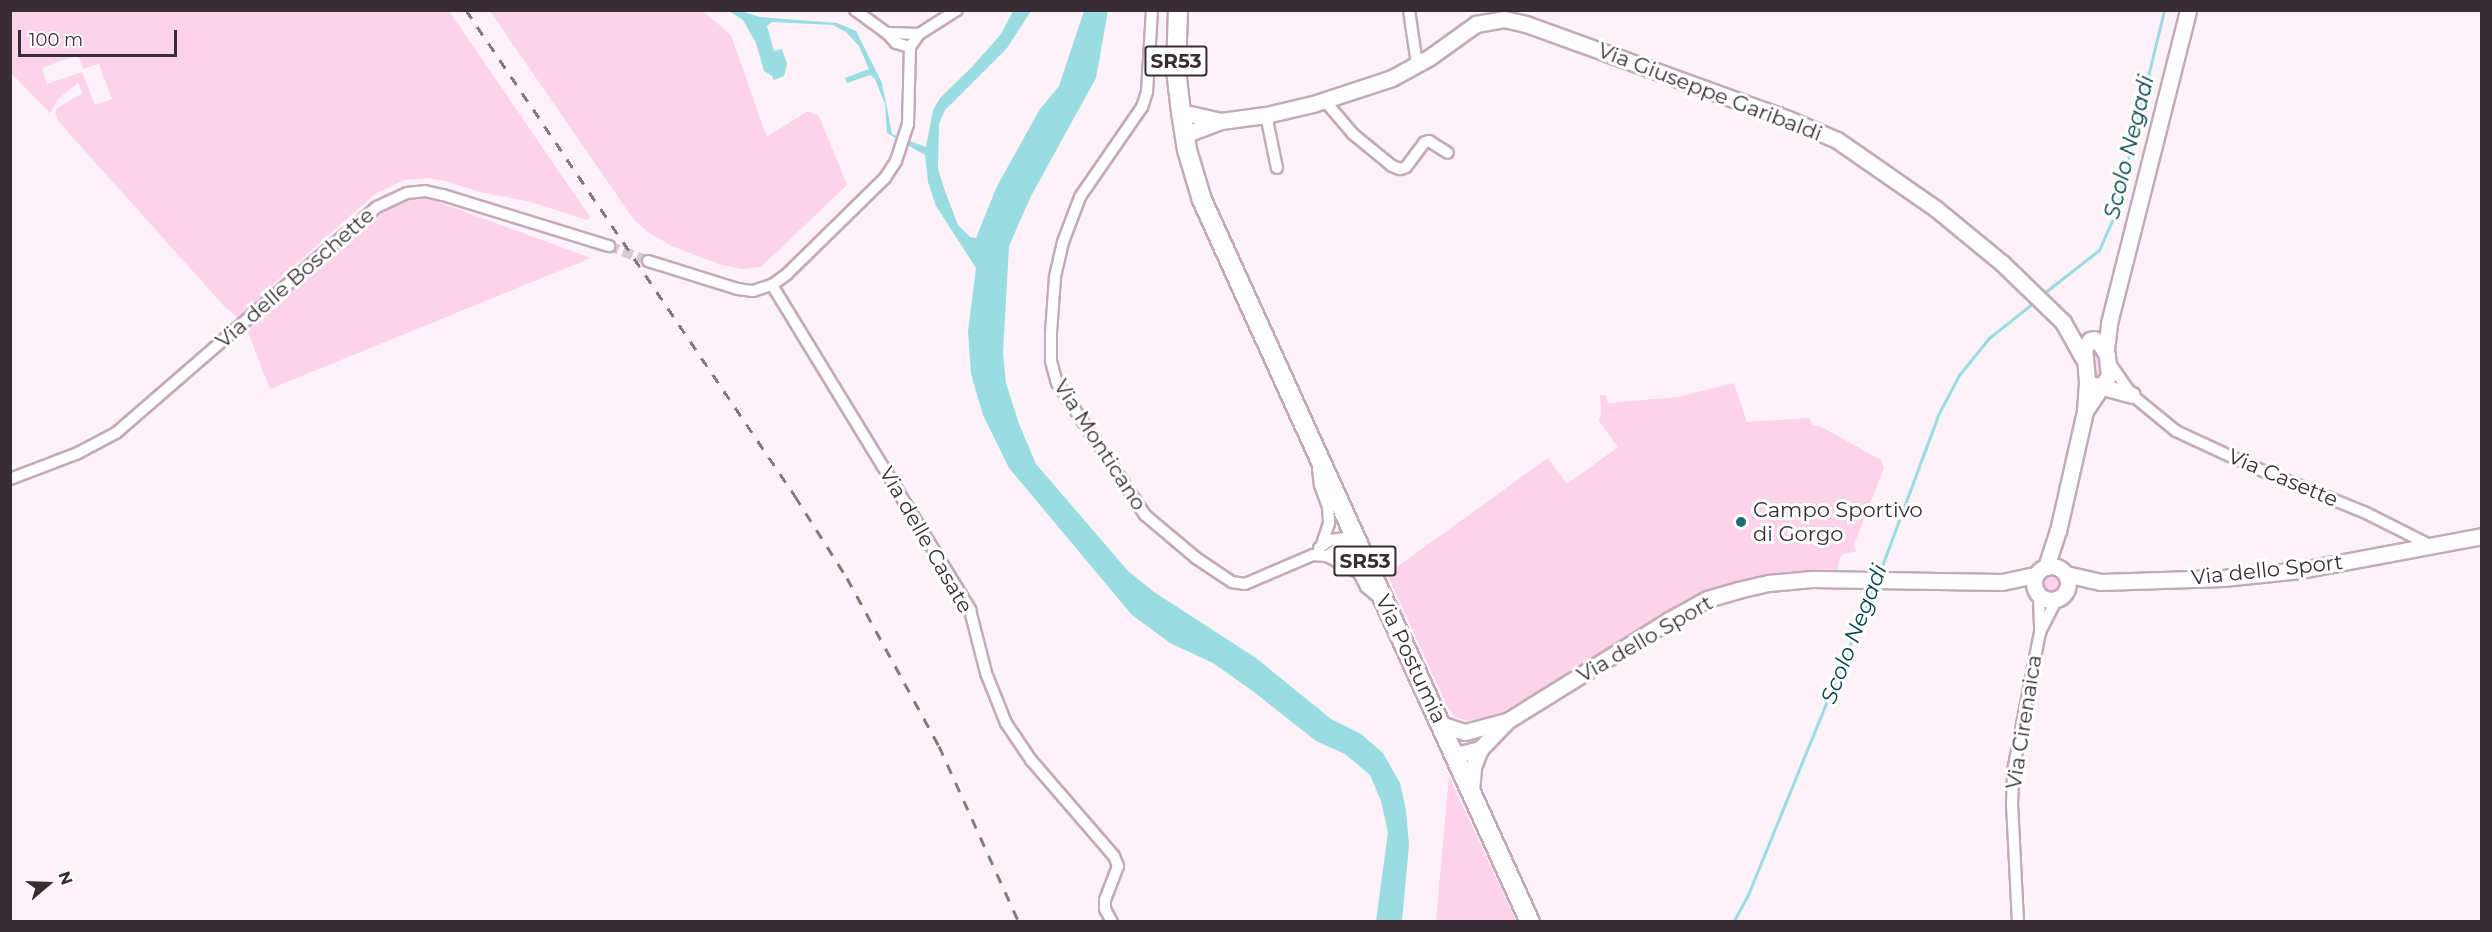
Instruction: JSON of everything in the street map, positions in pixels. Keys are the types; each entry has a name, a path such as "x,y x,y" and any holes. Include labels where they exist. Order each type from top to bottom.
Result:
{"main road":[{"name":"SR53","path":"1178,10 1176,70 1182,124"},
{"name":"Via Postumia","path":"1182,124 1202,200 1530,921"}],"street":[{"path":"855,10 887,33 896,43 909,66"},
{"path":"648,261 738,289 753,291 772,285 788,274 885,178 902,149 908,124 910,47 919,34 957,10"},
{"name":"Via Monticano","path":"1152,10 1147,92 1142,107 1080,197 1063,242 1055,278 1052,310 1053,371 1062,394 1145,515 1196,558 1232,582 1245,584 1313,555 1327,556"},
{"path":"1409,10 1417,64"},
{"path":"2100,348 2109,323 2188,10"},
{"name":"Via Giuseppe Garibaldi","path":"1182,124 1266,115 1325,101 1392,78 1476,24 1504,15 1788,119 1837,140 1935,208 2028,287 2063,322"},
{"path":"887,33 919,34"},
{"path":"896,43 910,47"},
{"path":"1325,101 1353,134 1392,166 1400,169 1406,167 1425,142 1429,141 1448,153"},
{"path":"1266,115 1277,168"},
{"name":"Via Giuseppe Garibaldi","path":"1182,124 1221,121"},
{"name":"Via delle Boschette","path":"10,479 78,453 116,433 377,207 407,193 425,191 443,195 609,246"},
{"name":"Via delle Casate","path":"772,285 970,610 986,673 1006,723 1031,760 1114,856 1118,866 1105,900 1105,909 1112,921"},
{"path":"2063,322 2100,348 2109,375 2093,384"},
{"path":"2037,594 2052,571 2058,531 2093,384 2083,358 2063,322"},
{"path":"2083,358 2084,349 2100,348"},
{"name":"Via Casette","path":"2100,348 2132,395 2176,431 2251,466 2364,512 2430,545"},
{"path":"2093,384 2132,395"},
{"path":"1317,453 1320,484 1328,507 1329,523 1322,545"},
{"path":"2430,545 2481,536"},
{"path":"1313,555 1330,540 1354,537"},
{"path":"1354,537 1327,556 1359,573 1366,587 1385,603"},
{"name":"Via dello Sport","path":"1480,749 1507,721 1707,599 1769,583 1812,579 1884,582 2002,582 2052,571 2102,582 2223,579 2301,570 2430,545"},
{"path":"2052,571 2068,584 2061,597"},
{"name":"Via dello Sport","path":"2002,582 2037,594 2061,597 2102,582"},
{"name":"Via Cirenaica","path":"2018,921 2012,805 2013,771 2040,632 2037,594"},
{"name":"Via Cirenaica","path":"2040,632 2061,597"},
{"path":"1440,724 1465,732 1507,721"},
{"path":"1454,753 1482,729"},
{"path":"1454,753 1480,749 1473,767 1471,791"}],"shaded area":[{"path":"11,10 449,11 590,217 587,220 531,202 480,192 445,181 427,178 405,180 375,194 260,296 262,299 239,319 225,307 58,121 55,113 57,108 83,93 78,83 58,99 50,113 11,73","holes":["78,55 83,69 99,64 112,99 95,105 82,72 47,84 42,68"]},
{"path":"490,11 703,11 731,35 766,135 768,136 808,111 819,116 847,185 761,267 741,269 719,264 672,246 648,232 634,220"},
{"path":"416,198 427,198 591,258 270,389 246,327 389,208"},
{"path":"2094,350 2100,355 2103,373 2099,378 2094,376 2092,370 2091,353"},
{"path":"1734,383 1747,422 1809,418 1813,426 1820,426 1881,460 1884,468 1854,545 1856,551 1841,555 1836,573 1672,611 1491,719 1489,717 1467,721 1455,717 1448,708 1387,574 1548,458 1567,484 1618,447 1599,421 1600,395 1606,395 1608,403 1678,397"},
{"path":"2051,572 2059,575 2062,583 2059,591 2051,594 2043,591 2040,583 2043,575"},
{"path":"1449,776 1516,921 1436,921"}],"water":[{"path":"729,11 741,11 760,17 837,23 856,31 882,83 892,134 926,147 933,110 940,98 1001,34 1013,11 1031,11 1007,48 945,110 939,124 938,169 945,191 958,225 970,237 976,238 997,186 1040,109 1059,86 1084,11 1108,11 1096,78 1031,196 1009,246 1003,353 1006,383 1019,424 1036,464 1128,571 1154,592 1256,658 1331,719 1361,734 1383,753 1400,783 1406,810 1409,845 1402,921 1376,921 1388,832 1381,801 1370,775 1345,754 1316,741 1213,663 1170,643 1132,615 1009,468 983,415 971,374 968,331 976,268 936,206 928,182 925,155 887,133 885,104 875,79 870,75 847,83 845,78 869,69 859,46 846,32 833,25 772,22 767,26 774,51 782,49 787,64 784,76 774,80 764,71 756,43 743,20"}],"waterway":[{"name":"Scolo Negadi","path":"2044,293 2099,250 2114,217 2164,10"},
{"name":"Scolo Negadi","path":"1879,574 1938,415 1959,375 1989,338 2033,303"},
{"name":"Scolo Negadi","path":"1733,922 1747,897 1874,586"}],"tunnel":[{"path":"609,246 648,261"}],"railway":[{"path":"466,10 795,496 847,578 939,746 1019,922"}],"place":[{"name":"Campo Sportivo di Gorgo","path":"1741,522"}]}
